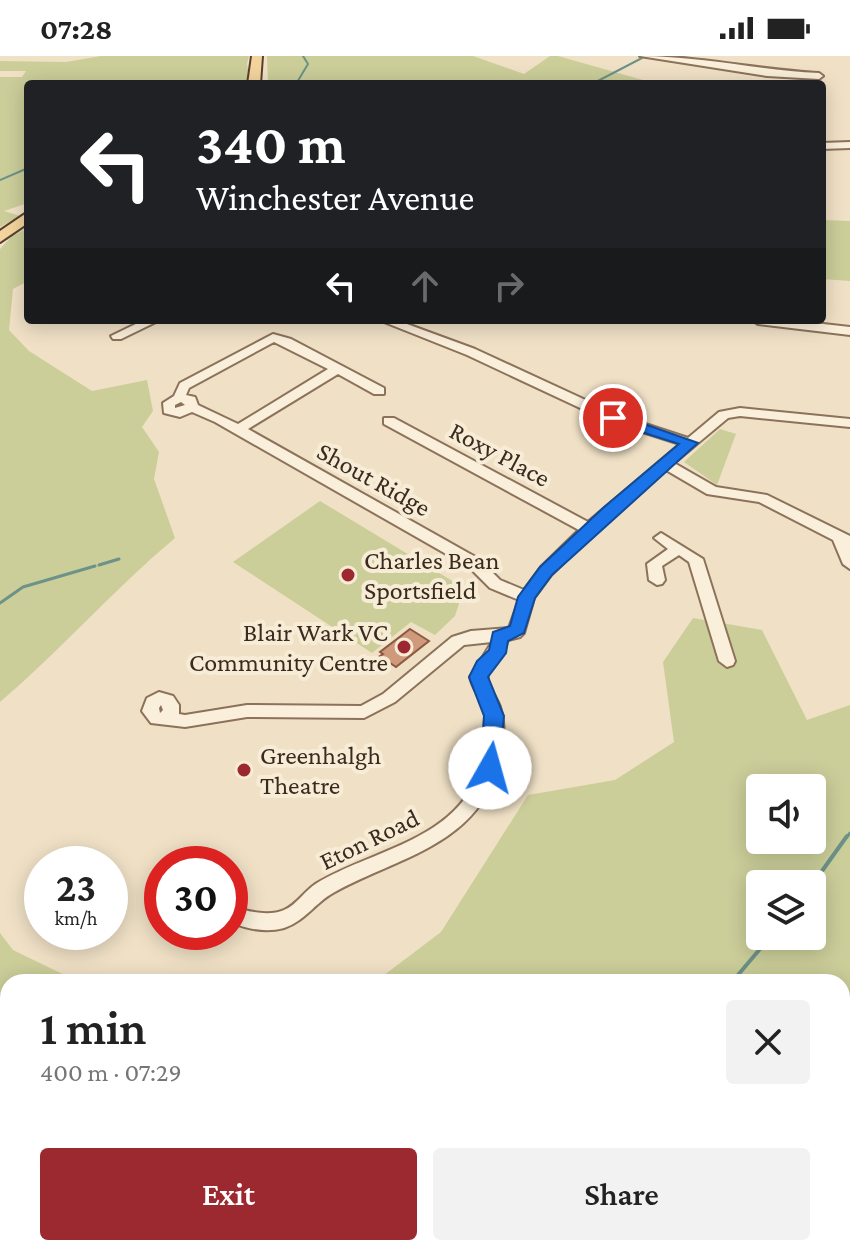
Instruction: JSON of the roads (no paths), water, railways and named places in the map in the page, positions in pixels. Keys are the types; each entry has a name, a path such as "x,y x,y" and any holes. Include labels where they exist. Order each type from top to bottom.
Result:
{"main road":[{"path":"254,80 257,56"},
{"path":"0,238 24,219"}],"street":[{"path":"644,56 767,73 819,76"},
{"path":"826,146 850,145"},
{"path":"117,336 145,324"},
{"path":"396,324 471,352 613,418 690,443"},
{"path":"791,324 850,331"},
{"name":"Shout Ridge","path":"337,369 283,340 268,339 187,384 180,390 179,398 190,400 192,407 239,429 477,565 501,588 527,597"},
{"path":"239,429 337,369 379,391"},
{"name":"Eton Road","path":"248,920 270,921 291,917 323,889 425,844 460,817 483,785 493,756 494,716 478,677 497,653 500,636 518,629 527,597 546,571 589,529 690,443 718,420 734,412 850,423"},
{"name":"Roxy Place","path":"389,421 589,529"},
{"path":"665,464 712,491 762,498 844,539 850,564"},
{"path":"661,538 696,559 727,661"},
{"path":"657,580 654,564 678,549"},
{"path":"165,718 185,721 247,711 364,712 389,698 458,641 471,637 500,636"}],"waterway":[{"path":"298,80 308,64 303,56"},
{"path":"600,80 642,58"},
{"path":"0,180 24,170"},
{"path":"99,565 119,559"},
{"path":"0,603 23,587 95,566"},
{"path":"846,838 850,833"},
{"path":"823,870 847,836"},
{"path":"739,974 759,950"}],"place":[{"name":"Charles Bean Sportsfield","path":"348,575"},
{"name":"Blair Wark VC Community Centre","path":"404,647"},
{"name":"Greenhalgh Theatre","path":"244,770"}]}
